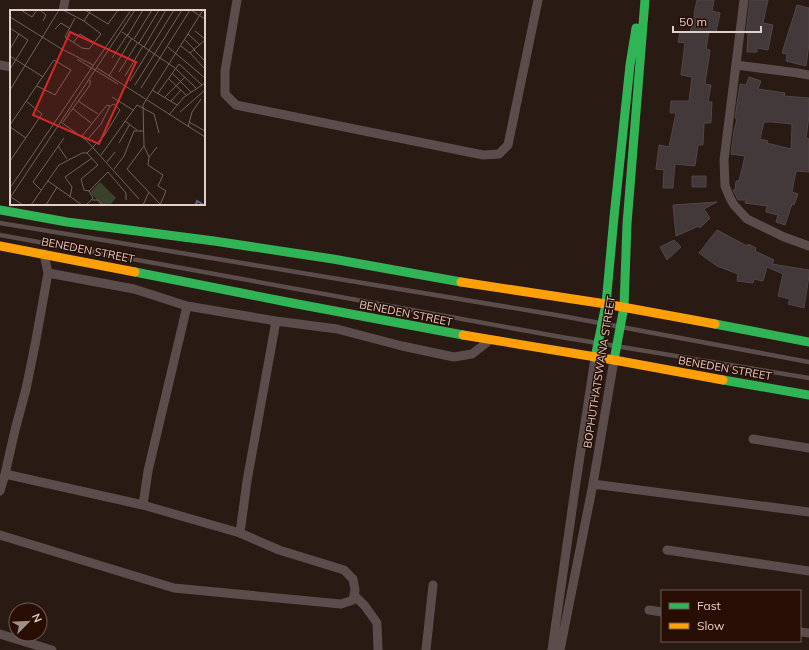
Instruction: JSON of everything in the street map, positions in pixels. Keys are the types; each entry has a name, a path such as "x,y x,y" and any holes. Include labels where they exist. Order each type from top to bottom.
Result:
{"main road":[{"name":"BOPHUTHATSWANA STREET","path":"595,358 606,304 630,65 640,0"},
{"name":"BOPHUTHATSWANA STREET","path":"614,360 624,307 627,224 645,0"},
{"path":"0,210 68,222 229,243 447,280 606,304 809,342"},
{"name":"BENEDEN STREET","path":"0,246 490,340 614,360 809,395"}],"street":[{"path":"63,10 65,0"},
{"path":"237,0 225,71 225,94 236,105 483,155 499,154 508,145 538,0"},
{"path":"744,0 724,160 725,186 734,205 747,219 784,237 809,246"},
{"path":"0,65 10,67"},
{"path":"736,65 809,75"},
{"path":"0,491 6,474 35,345 48,273 44,254"},
{"path":"48,273 134,289 187,306 276,321 337,329 402,346 454,357 472,354 490,340"},
{"path":"143,505 148,470 187,306"},
{"path":"240,533 247,482 276,321"},
{"name":"BOPHUTHATSWANA STREET","path":"552,650 595,358"},
{"name":"BOPHUTHATSWANA STREET","path":"560,650 593,484 614,360"},
{"path":"753,439 809,448"},
{"path":"0,535 174,588 341,604 353,600 355,590 353,579 344,570 279,550 240,533 143,505 6,474"},
{"path":"593,484 809,512"},
{"path":"667,550 809,571"},
{"path":"426,650 433,585"},
{"path":"354,595 365,606 377,623 378,650"},
{"path":"649,610 661,612"},
{"path":"0,634 52,650"}],"lane":[{"path":"0,223 562,316 809,362"},
{"path":"0,235 554,336 809,378"}],"building":[{"path":"697,0 714,0 712,11 720,13 716,32 709,31 706,49 710,50 705,84 711,85 708,102 712,102 711,123 704,123 703,145 698,145 695,166 675,164 673,188 663,188 664,170 656,169 659,145 669,147 676,113 670,113 671,101 689,101 692,77 681,75 685,43 678,42 680,32 690,33"},
{"path":"750,0 768,0 763,23 773,25 768,50 757,48 757,52 747,52 748,33 746,33"},
{"path":"797,5 809,8 809,44 806,66 786,61 787,54 782,53"},
{"path":"749,77 761,81 758,89 785,93 784,96 809,98 809,116 806,138 809,139 809,172 796,171 792,192 798,194 794,205 792,204 785,225 776,222 778,215 766,212 767,206 745,203 746,200 738,200 733,190 735,190 736,181 739,181 745,156 731,154 737,119 735,118 740,84 746,85","holes":["764,122 792,124 791,149 767,143 768,141 760,139"]},
{"path":"692,176 706,176 706,187 692,187"},
{"path":"717,202 704,209 710,218 700,228 699,226 676,236 673,205"},
{"path":"717,230 747,246 748,244 756,248 755,251 774,260 772,264 809,270 804,308 788,304 790,299 778,296 783,274 767,267 763,281 754,279 753,283 737,281 738,274 717,266 699,253"},
{"path":"674,240 681,247 667,260 660,247"}],"traffic: fast":[{"path":"614,360 624,307 627,224 645,0"},
{"path":"595,358 606,304 630,65 636,28"},
{"path":"0,210 67,222 214,241 333,259 461,282"},
{"path":"135,272 463,335"},
{"path":"715,324 809,342"},
{"path":"723,380 809,395"}],"traffic: slow":[{"path":"0,246 135,272"},
{"path":"461,282 606,304 715,324"},
{"path":"463,335 723,380"}]}
